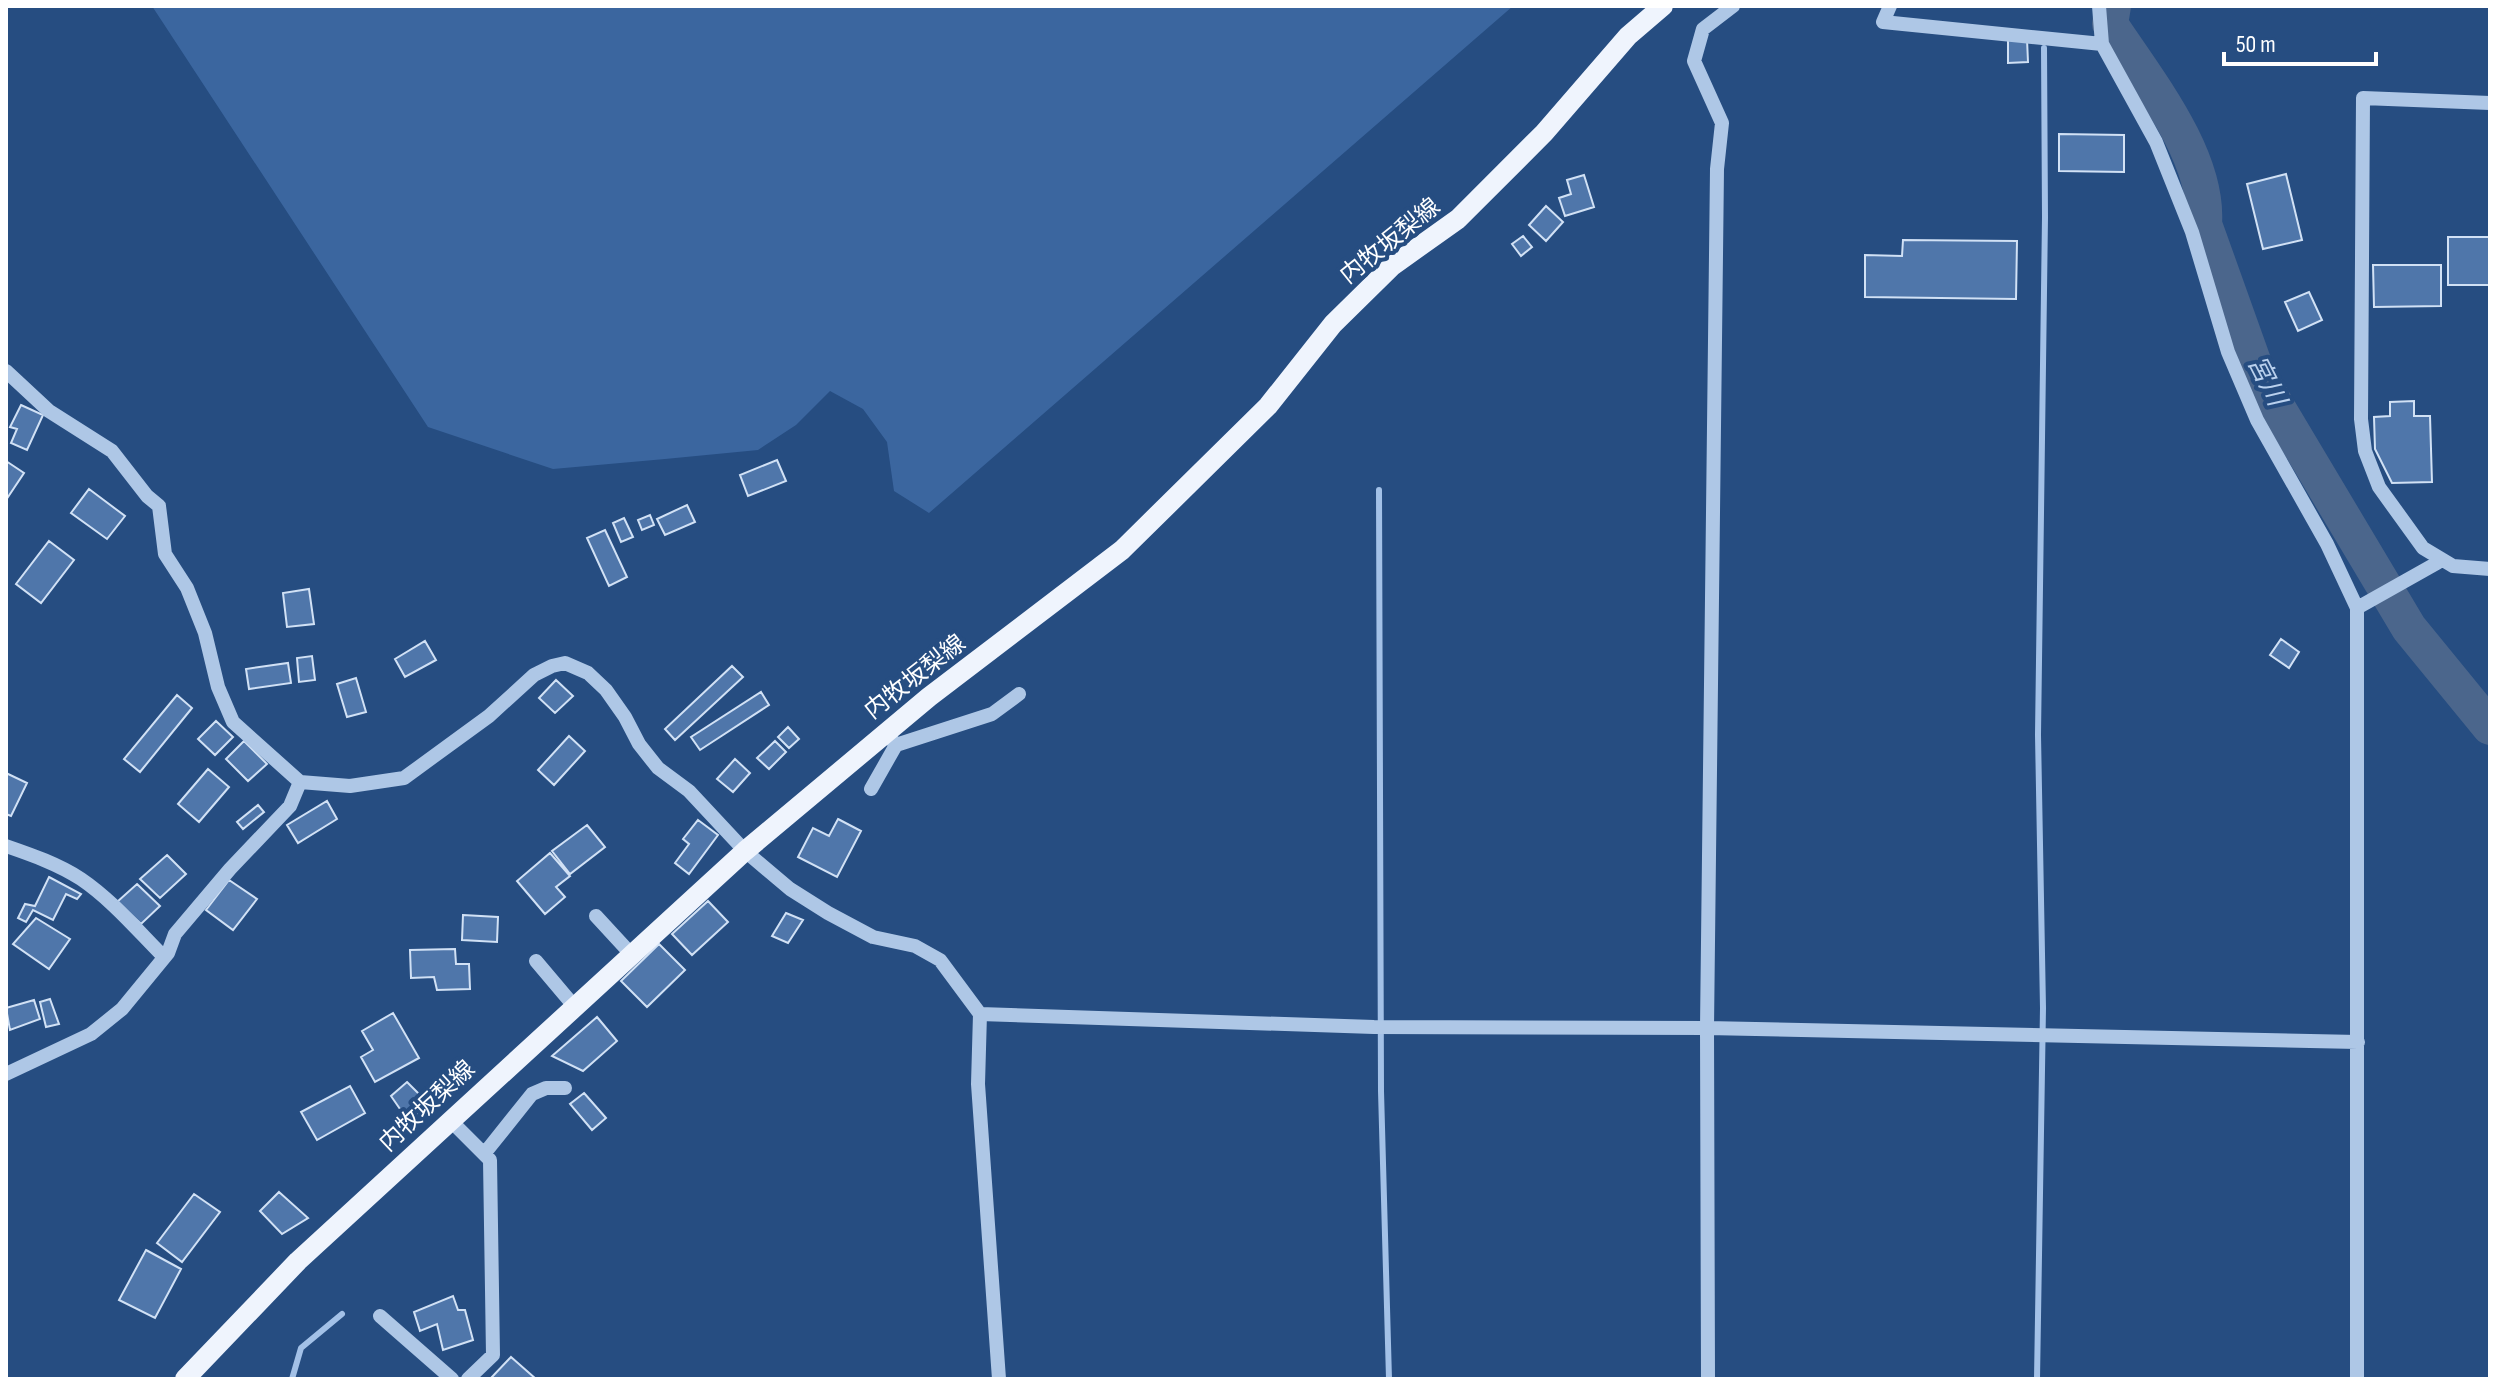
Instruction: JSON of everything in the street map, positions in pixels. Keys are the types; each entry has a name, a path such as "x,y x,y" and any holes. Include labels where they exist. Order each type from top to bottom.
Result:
{"main road":[{"name":"内牧坂梨線","path":"185,1379 298,1261 745,851 891,739 929,697 1122,550 1268,406 1333,324 1392,266 1458,219 1544,133 1628,36 1663,6"}],"street":[{"path":"1708,1379 1707,1028 1717,169 1722,123 1694,61 1703,29 1733,6"},
{"path":"1890,6 1883,22 2102,44"},
{"path":"2099,6 2102,44 2156,142 2192,232 2228,352 2257,420 2360,607 2357,1379"},
{"path":"2490,103 2363,98 2361,419 2365,451 2379,487 2423,548 2439,561 2453,566 2490,569"},
{"path":"6,371 49,411 112,451 147,496 159,506 165,554 187,588 205,633 218,687 233,722 300,782 350,786 404,778 489,716 534,675 565,663 588,673 606,690 639,744 658,768 689,791 745,851 790,889 873,937 915,946 940,960 980,1014 978,1084 999,1379"},
{"path":"2360,607 2439,561"},
{"path":"871,789 891,739 992,714 1019,694"},
{"path":"6,1074 91,1034 122,1009 164,957 175,934 230,869 290,806 300,782"},
{"path":"6,846 48,861 78,877 164,957"},
{"path":"596,916 631,954"},
{"path":"536,961 574,1006"},
{"path":"980,1014 1374,1027 1707,1028 2358,1042"},
{"path":"484,1154 532,1094 546,1088 565,1088"},
{"path":"450,1120 490,1160 493,1355 468,1379"},
{"path":"380,1316 452,1379"}],"shaded area":[{"path":"152,6 1513,6 929,513 894,491 887,442 863,409 830,391 796,425 758,450 665,459 553,469 428,427"}],"building":[{"path":"2027,39 2028,62 2008,63 2008,40"},
{"path":"2059,134 2124,135 2124,172 2059,171"},
{"path":"2286,174 2302,240 2263,249 2247,184"},
{"path":"1584,175 1594,207 1565,216 1559,198 1571,194 1567,180"},
{"path":"1546,206 1563,222 1546,241 1529,225"},
{"path":"1523,236 1532,247 1521,256 1512,244"},
{"path":"2448,237 2490,237 2490,285 2448,285"},
{"path":"1903,240 2017,241 2016,299 1865,297 1865,255 1902,256"},
{"path":"2373,265 2441,265 2441,306 2374,307"},
{"path":"2309,292 2322,320 2298,331 2285,302"},
{"path":"2414,401 2414,416 2430,416 2432,482 2392,483 2375,449 2374,417 2390,416 2390,402"},
{"path":"21,405 43,415 27,450 11,443 17,429 10,427"},
{"path":"777,460 786,481 748,496 740,475"},
{"path":"6,461 24,473 6,500"},
{"path":"89,489 125,516 107,539 71,513"},
{"path":"687,505 695,522 665,535 657,519"},
{"path":"650,515 654,525 642,530 638,520"},
{"path":"624,518 633,537 621,542 613,523"},
{"path":"605,530 627,577 609,586 587,538"},
{"path":"49,541 74,560 41,603 16,584"},
{"path":"309,589 314,624 287,627 283,593"},
{"path":"2281,639 2299,652 2289,668 2270,655"},
{"path":"425,641 436,660 405,677 395,659"},
{"path":"312,656 315,680 299,682 297,658"},
{"path":"288,663 291,683 249,689 246,669"},
{"path":"732,666 743,677 675,740 665,729"},
{"path":"356,678 366,712 347,717 337,684"},
{"path":"556,680 573,696 555,713 539,698"},
{"path":"761,692 769,705 700,750 691,737"},
{"path":"177,695 192,708 140,772 124,759"},
{"path":"216,721 233,737 215,755 198,739"},
{"path":"788,727 799,739 789,748 778,737"},
{"path":"569,736 585,751 554,785 538,770"},
{"path":"244,741 267,764 248,781 226,759"},
{"path":"775,741 786,752 769,769 757,758"},
{"path":"735,759 750,773 733,792 717,779"},
{"path":"208,769 229,787 199,822 178,804"},
{"path":"6,773 27,783 11,816 6,814"},
{"path":"327,801 337,819 298,843 287,825"},
{"path":"258,805 264,812 243,829 237,822"},
{"path":"838,819 861,831 837,877 798,857 813,828 829,836"},
{"path":"698,820 718,835 689,874 675,863 689,844 683,839"},
{"path":"587,825 605,847 570,874 552,851"},
{"path":"550,853 570,876 556,887 565,897 545,914 517,881"},
{"path":"167,855 186,874 160,898 140,879"},
{"path":"49,877 81,894 77,899 66,894 53,920 33,910 26,922 18,918 25,904 35,906"},
{"path":"229,880 257,899 233,930 206,910"},
{"path":"137,884 160,906 141,924 117,902"},
{"path":"708,901 728,922 692,955 672,934"},
{"path":"786,913 803,920 788,943 772,936"},
{"path":"463,915 498,917 497,942 462,940"},
{"path":"36,918 70,939 49,969 13,944"},
{"path":"659,944 685,970 647,1007 621,981"},
{"path":"455,949 456,964 469,964 470,989 437,990 434,977 411,978 410,950"},
{"path":"50,999 59,1024 46,1027 40,1002"},
{"path":"34,1000 40,1019 10,1030 6,1008"},
{"path":"393,1013 419,1058 375,1082 361,1057 373,1050 362,1031"},
{"path":"597,1017 617,1041 583,1071 552,1056"},
{"path":"407,1082 428,1103 409,1122 391,1096"},
{"path":"350,1086 365,1113 317,1140 301,1112"},
{"path":"584,1093 606,1118 592,1130 570,1104"},
{"path":"279,1192 308,1218 282,1234 260,1211"},
{"path":"194,1194 220,1212 182,1262 157,1243"},
{"path":"146,1250 181,1269 155,1318 119,1300"},
{"path":"453,1296 458,1310 465,1310 473,1340 443,1350 437,1324 420,1331 414,1312"},
{"path":"511,1357 536,1379 490,1379"}],"waterway":[{"name":"宮川","path":"2113,6 2110,24 2157,94 2186,145 2203,198 2204,224 2258,375 2409,628 2490,727"},
{"path":"2037,1379 2043,1008 2038,735 2045,217 2044,48"},
{"path":"1379,490 1381,1091 1389,1379"},
{"path":"292,1379 301,1348 342,1314"}]}
